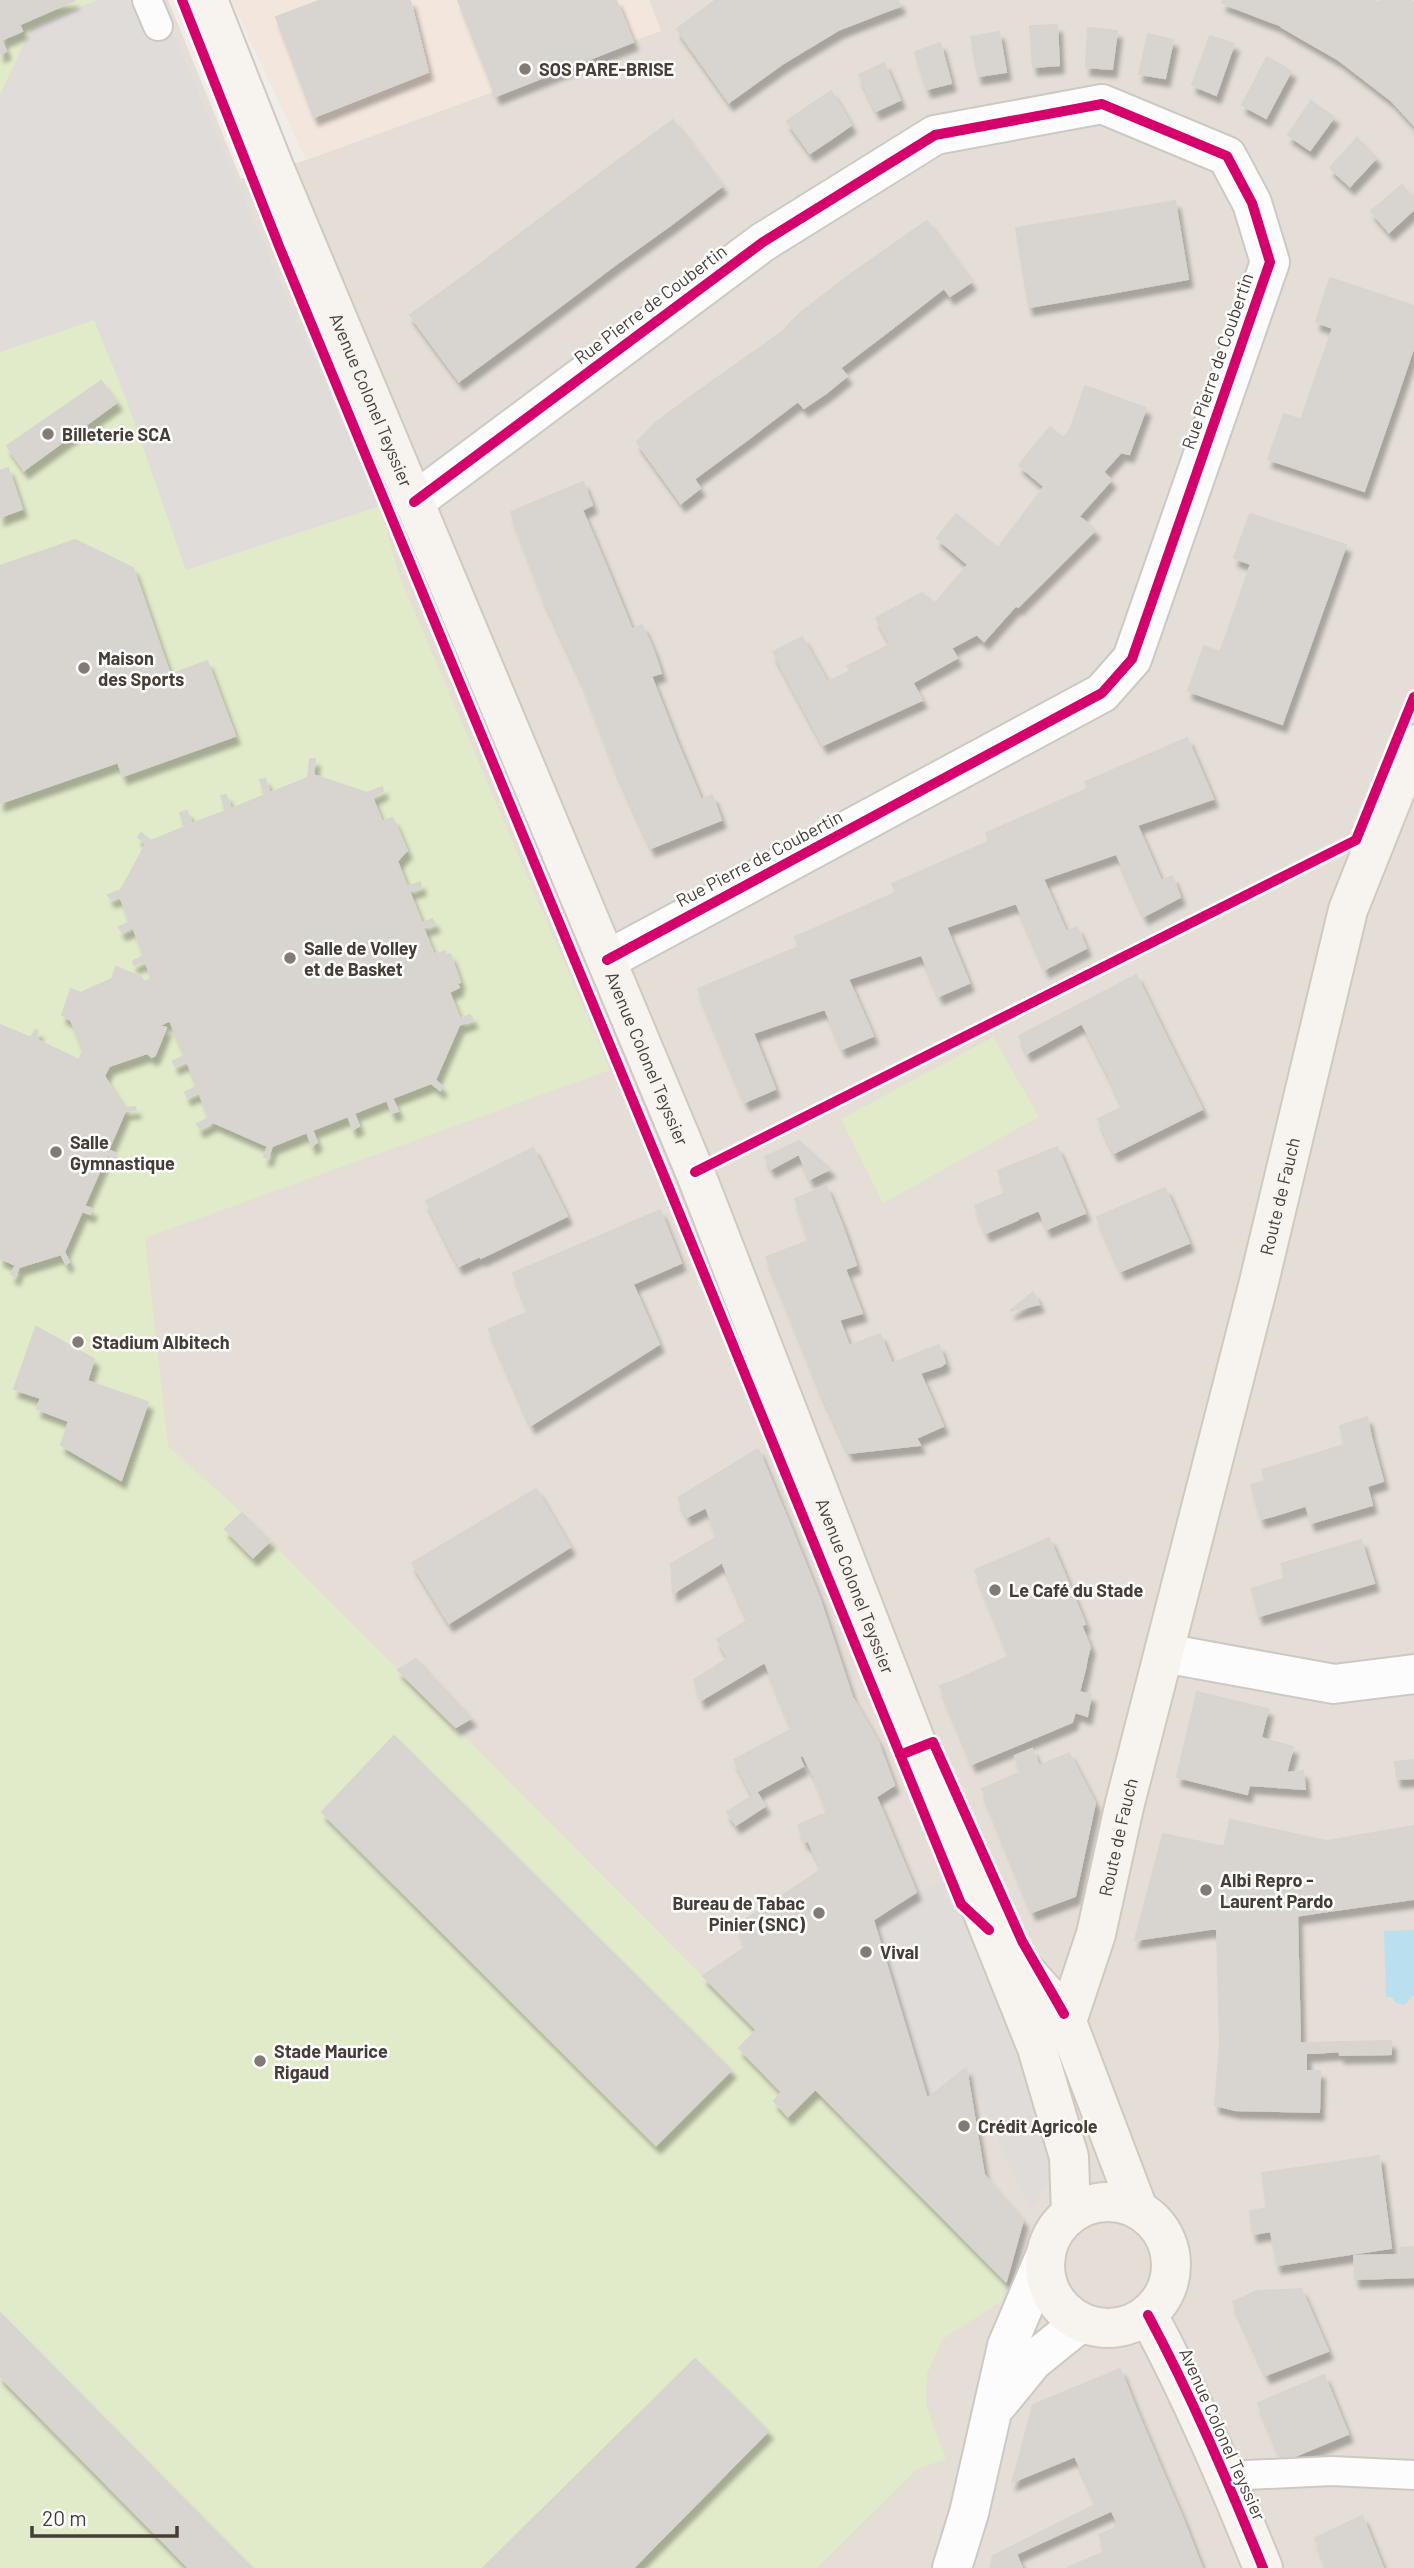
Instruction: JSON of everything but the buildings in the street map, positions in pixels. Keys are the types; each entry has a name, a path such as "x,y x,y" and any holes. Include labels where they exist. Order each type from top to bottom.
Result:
{"main road":[{"name":"Avenue Colonel Teyssier","path":"208,0 274,167 700,1185 1037,2048 1069,2157 1071,2214"},
{"name":"Route de Fauch","path":"1067,2021 1096,1934 1124,1807 1258,1286 1348,910 1414,744"},
{"name":"Avenue Colonel Teyssier","path":"989,1930 1033,1982 1065,2014 1138,2209"},
{"path":"1103,2202 1121,2203 1138,2209 1154,2221 1166,2239 1172,2259 1171,2280 1162,2299 1148,2315 1133,2325 1098,2329 1080,2323 1064,2311 1052,2294 1045,2274 1046,2254 1059,2225 1086,2206 1103,2202"},
{"name":"Avenue Colonel Teyssier","path":"1148,2315 1225,2476 1263,2568"}],"street":[{"name":"Rue Pierre de Coubertin","path":"414,502 763,242 935,135 1102,104 1227,156 1252,203 1270,262 1132,659 1101,694 607,960"},
{"path":"1164,1653 1334,1684 1414,1674"},
{"path":"952,2568 969,2513 1007,2346 1046,2254"},
{"path":"992,2412 1033,2361 1080,2323"}],"lane":[{"path":"147,0 158,26"},
{"path":"1225,2476 1332,2471 1414,2475"}],"shaded area":[{"path":"0,0 168,0 241,179 306,160 660,31 649,0 1414,0 1414,2568 0,2568"},
{"path":"97,0 159,0 380,506 186,570 125,396 94,320 0,352 0,95 31,29"},
{"path":"231,0 649,0 661,31 306,160"},
{"path":"944,1883 1006,2006 1057,2172 1030,2211 966,2068 927,2099 873,1920 916,1892"}],"green space":[{"name":"Stadium Albitech","path":"0,0 159,0 380,506 399,575 610,1070 145,1238 168,1446 242,1513 1006,2281 1002,2301 943,2339 927,2374 926,2405 946,2459 917,2469 817,2568 0,2568"},
{"path":"993,1037 1039,1117 883,1203 841,1119"}],"water":[{"path":"1414,1930 1414,1996 1403,2005 1396,2003 1392,1997 1386,1997 1384,1931"}],"cycle path":[{"path":"182,0 279,246 667,1183 961,1904 989,1930"},
{"path":"414,502 763,242 935,135 1102,104 1227,156 1252,203 1270,262 1132,659 1102,693 607,960"},
{"path":"695,1172 1356,840 1414,697"},
{"path":"900,1755 933,1742 1022,1941 1064,2014"},
{"path":"1148,2315 1209,2440 1263,2568"}],"place":[{"name":"SOS PARE-BRISE","path":"525,69"},
{"name":"Billeterie SCA","path":"48,434"},
{"name":"Maison des Sports","path":"84,668"},
{"name":"Salle de Volley et de Basket","path":"290,958"},
{"name":"Salle Gymnastique","path":"56,1152"},
{"name":"Stadium Albitech","path":"78,1342"},
{"name":"Le Café du Stade","path":"995,1590"},
{"name":"Albi Repro - Laurent Pardo","path":"1206,1890"},
{"name":"Bureau de Tabac Pinier (SNC)","path":"819,1913"},
{"name":"Vival","path":"866,1952"},
{"name":"Stade Maurice Rigaud","path":"260,2061"},
{"name":"Crédit Agricole","path":"964,2126"}]}
